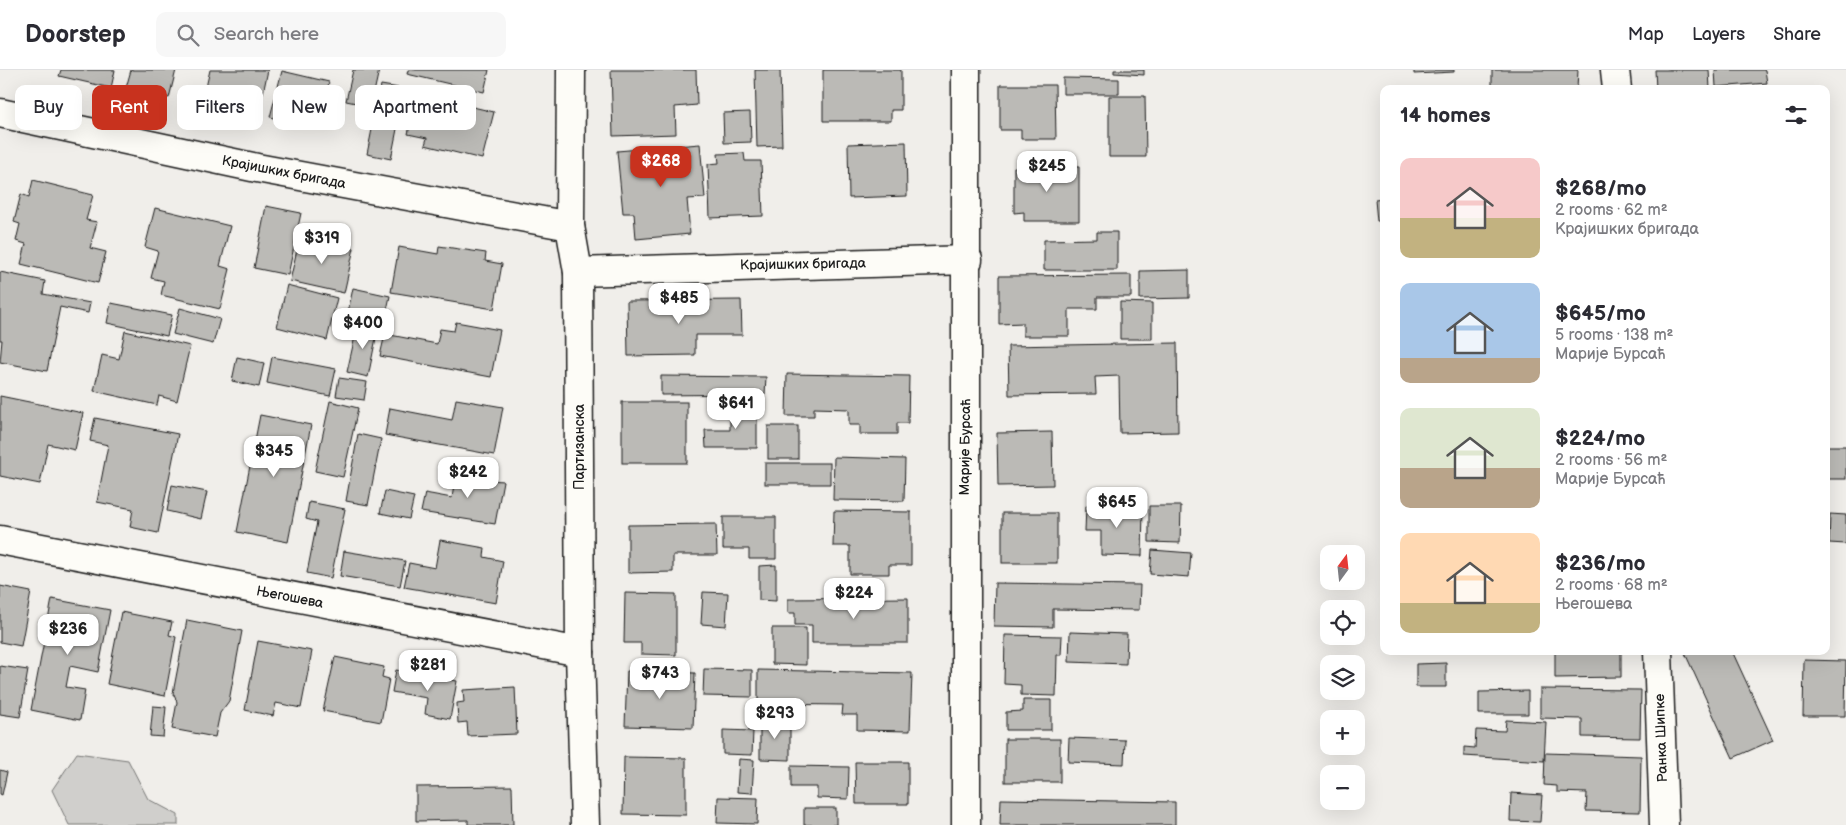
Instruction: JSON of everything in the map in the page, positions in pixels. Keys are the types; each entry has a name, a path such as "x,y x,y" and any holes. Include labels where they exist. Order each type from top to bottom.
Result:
{"street":[{"name":"Партизанска","path":"571,70 570,226 578,272 580,652 585,825"},
{"name":"Марије Бурсаћ","path":"966,70 968,260 965,496 966,825"},
{"path":"1615,70 1616,85"},
{"name":"Крајишких бригада","path":"0,113 257,168 570,226"},
{"name":"Крајишких бригада","path":"578,272 968,260"},
{"name":"Његошева","path":"0,540 580,652"},
{"name":"Ранка Шипке","path":"1658,655 1664,825"}],"shaded area":[{"path":"77,753 128,760 148,799 178,815 178,825 69,825 52,790"}],"building":[{"path":"61,70 115,70 112,85 98,85 59,76"},
{"path":"131,70 176,70 169,98 167,98 167,85 127,85"},
{"path":"210,70 268,70 263,93 263,85 207,85"},
{"path":"353,70 379,70 376,85 355,85 355,103 346,101"},
{"path":"408,70 489,70 484,92 476,90 476,85 454,85 407,74"},
{"path":"611,70 696,70 697,105 675,107 676,134 613,136"},
{"path":"755,70 780,70 782,146 757,147"},
{"path":"823,70 901,70 901,110 891,110 891,121 823,121"},
{"path":"1114,70 1144,70 1144,75 1114,73"},
{"path":"1414,70 1454,70 1454,72 1414,74"},
{"path":"1492,70 1578,70 1577,85 1492,85"},
{"path":"1655,70 1709,70 1710,85 1656,85"},
{"path":"1715,70 1765,70 1767,83 1716,85"},
{"path":"282,71 329,82 328,85 278,85"},
{"path":"1063,78 1119,79 1119,94 1063,94"},
{"path":"1000,85 1055,85 1056,139 1021,139 1021,130 1000,130"},
{"path":"1109,96 1145,96 1146,157 1109,157"},
{"path":"273,106 273,118 270,117"},
{"path":"476,108 494,112 482,159 425,145 427,138 408,134 409,130 476,130"},
{"path":"750,112 751,142 724,143 723,113"},
{"path":"372,130 397,130 391,159 367,154"},
{"path":"906,142 907,196 849,198 848,144"},
{"path":"700,144 705,198 687,199 690,234 636,239 634,213 623,213 617,151"},
{"path":"744,153 745,161 761,161 763,216 710,218 708,164 719,163 718,154"},
{"path":"1014,167 1079,167 1079,221 1024,221 1024,212 1014,213"},
{"path":"33,180 93,195 86,220 97,222 90,248 106,252 98,283 21,264 26,244 16,241 20,224 14,222 21,194 29,197"},
{"path":"1380,199 1380,221 1377,221 1375,200"},
{"path":"266,206 301,213 288,275 254,268"},
{"path":"155,208 230,226 220,266 230,269 220,309 161,295 164,281 151,278 158,251 145,247"},
{"path":"1097,232 1117,232 1117,270 1044,270 1044,240 1097,239"},
{"path":"300,236 354,248 344,293 290,281"},
{"path":"439,246 486,253 485,261 502,264 494,309 391,292 399,247 438,254"},
{"path":"1189,270 1189,298 1140,299 1140,271"},
{"path":"0,272 45,281 43,294 90,303 88,313 60,307 47,371 0,362 2,340 0,340"},
{"path":"1131,275 1131,297 1097,297 1097,309 1069,309 1069,336 1023,336 1023,323 999,324 999,276"},
{"path":"287,285 337,298 327,340 277,327"},
{"path":"353,288 390,296 384,324 347,317"},
{"path":"741,300 742,335 695,335 695,355 628,356 627,301"},
{"path":"1120,302 1152,303 1152,339 1120,339"},
{"path":"111,303 172,315 167,336 107,323"},
{"path":"180,308 220,319 213,344 173,334"},
{"path":"456,322 500,330 491,377 380,356 385,334 437,344 440,329 454,331"},
{"path":"358,323 378,328 368,377 347,372"},
{"path":"125,331 190,346 177,401 159,396 157,405 94,391 102,355 119,359"},
{"path":"1177,343 1178,432 1120,433 1119,376 1095,377 1096,394 1009,395 1008,346"},
{"path":"237,357 264,363 259,387 232,381"},
{"path":"272,357 336,369 330,396 267,383"},
{"path":"787,374 909,376 908,423 897,423 897,434 860,434 860,425 849,425 849,409 814,408 814,416 786,416"},
{"path":"661,376 766,377 765,394 661,395"},
{"path":"339,378 367,382 364,400 336,396"},
{"path":"0,396 83,413 75,450 48,444 40,484 0,476"},
{"path":"456,399 503,407 494,455 385,435 390,408 452,420"},
{"path":"330,401 358,408 343,477 315,471"},
{"path":"622,402 687,402 687,463 622,463"},
{"path":"730,405 757,405 757,448 706,448 705,430 730,430"},
{"path":"260,415 311,425 288,542 237,532"},
{"path":"95,418 178,434 158,533 130,527 133,509 97,502 108,445 90,441"},
{"path":"768,426 798,426 798,459 768,459"},
{"path":"1052,432 1053,485 998,486 997,433"},
{"path":"358,434 381,439 368,505 346,501"},
{"path":"1830,446 1846,446 1846,479 1830,479"},
{"path":"834,457 905,459 904,501 833,500"},
{"path":"765,463 830,463 830,484 765,484"},
{"path":"461,469 488,473 489,480 503,481 495,524 421,512 425,493 452,498 454,485 458,486"},
{"path":"172,485 207,492 201,519 167,511"},
{"path":"385,491 414,497 409,519 380,513"},
{"path":"309,502 345,509 331,578 307,573 317,522 306,519"},
{"path":"1086,506 1143,508 1142,556 1101,555 1101,531 1085,531"},
{"path":"1149,506 1181,506 1180,543 1149,542"},
{"path":"834,511 911,512 911,565 889,565 889,574 850,574 850,546 833,546"},
{"path":"1002,513 1057,513 1057,563 1002,563"},
{"path":"1830,514 1846,515 1846,544 1830,543"},
{"path":"723,517 776,517 776,559 749,559 749,549 723,549"},
{"path":"716,524 717,555 673,555 673,572 628,573 628,525"},
{"path":"440,540 485,548 484,557 503,561 496,603 404,587 409,563 435,568"},
{"path":"1152,550 1191,553 1189,577 1150,574"},
{"path":"344,551 405,561 400,586 340,576"},
{"path":"776,565 776,601 759,600 759,566"},
{"path":"995,583 1140,585 1139,610 1053,609 1053,627 994,626"},
{"path":"0,586 31,592 21,646 0,642"},
{"path":"703,592 728,593 726,626 701,624"},
{"path":"625,593 676,594 676,655 641,654 641,643 624,643"},
{"path":"908,598 908,643 812,643 812,625 795,625 795,613 788,613 788,599"},
{"path":"52,599 110,610 98,672 70,666 66,687 85,690 80,720 31,710"},
{"path":"121,612 172,622 169,635 176,637 165,696 107,684"},
{"path":"187,620 242,631 229,701 220,713 215,737 172,729 177,702 173,693"},
{"path":"772,628 806,628 806,665 772,664"},
{"path":"1070,632 1127,634 1126,664 1069,662"},
{"path":"1005,635 1062,636 1061,655 1057,655 1056,696 1021,695 1021,685 1004,684"},
{"path":"258,641 312,651 301,708 276,703 273,716 245,710"},
{"path":"1555,655 1621,655 1621,677 1555,678"},
{"path":"1686,655 1734,655 1773,740 1733,758"},
{"path":"335,657 384,667 382,677 389,679 381,722 323,711"},
{"path":"1804,660 1846,661 1845,716 1803,716"},
{"path":"1446,663 1446,687 1416,687 1416,664"},
{"path":"0,666 28,670 20,717 0,714"},
{"path":"704,669 752,670 752,697 703,696"},
{"path":"396,670 457,681 450,719 425,714 427,698 392,692"},
{"path":"758,670 912,673 910,731 857,730 857,715 842,715 843,705 758,704"},
{"path":"627,671 695,673 693,728 625,726"},
{"path":"515,687 517,734 468,736 467,722 458,723 457,703 464,702 463,690"},
{"path":"1540,689 1641,690 1640,738 1582,737 1582,719 1540,718"},
{"path":"1528,691 1528,714 1479,714 1479,692"},
{"path":"1023,700 1051,700 1051,730 1006,730 1006,712 1023,711"},
{"path":"153,706 166,707 163,737 150,736"},
{"path":"760,719 790,720 790,760 760,759"},
{"path":"1506,720 1546,722 1544,761 1464,756 1464,747 1475,748 1476,730 1505,731"},
{"path":"723,730 753,731 752,755 723,754"},
{"path":"1069,738 1125,740 1124,764 1068,762"},
{"path":"1005,739 1060,739 1060,782 1005,782"},
{"path":"1545,753 1641,756 1640,812 1586,811 1587,793 1557,792 1557,786 1544,785"},
{"path":"624,757 686,758 686,815 623,814"},
{"path":"739,759 754,760 752,793 737,792"},
{"path":"855,762 908,762 908,804 856,804"},
{"path":"791,766 849,767 848,799 817,798 817,787 791,787"},
{"path":"0,770 7,772 2,795 0,794"},
{"path":"512,786 513,825 468,825 468,820 416,821 416,787"},
{"path":"1511,793 1542,795 1540,822 1510,821"},
{"path":"718,797 758,798 757,824 717,823"},
{"path":"1001,799 1175,802 1175,825 1000,825"},
{"path":"804,808 836,808 836,825 804,825"}]}
